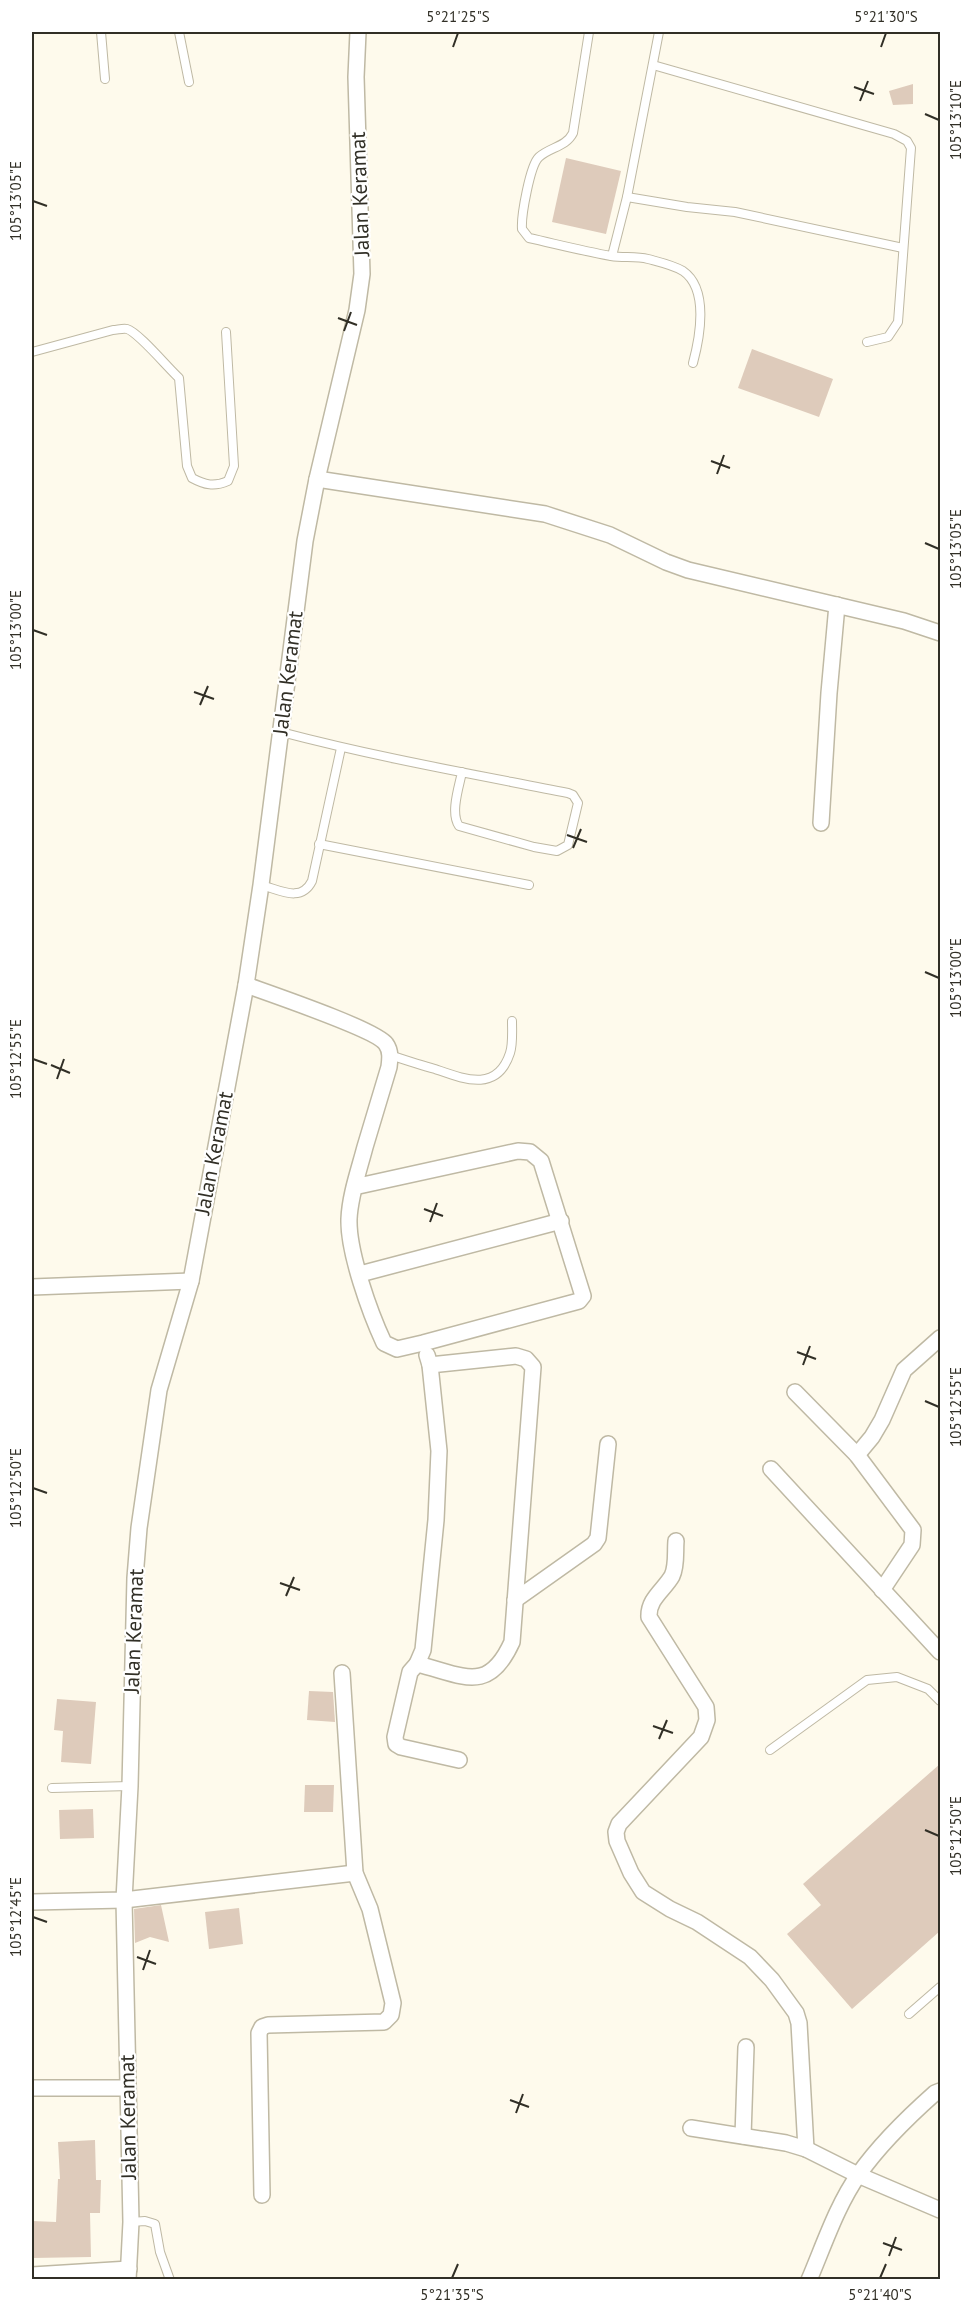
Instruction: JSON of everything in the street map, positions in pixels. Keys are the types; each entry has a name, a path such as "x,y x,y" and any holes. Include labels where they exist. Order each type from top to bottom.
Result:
{"street":[{"name":"Jalan Keramat","path":"129,2274 131,2222 124,1900 130,1786 135,1578 139,1528 159,1390 191,1281 246,985 305,541 317,479 357,310 362,274 356,77 358,32"},
{"path":"317,479 545,514 609,535 688,570 904,621 940,633"},
{"path":"821,823 837,605"},
{"path":"246,985 370,1033 386,1043 390,1055 389,1067 354,1187 350,1213 350,1239 373,1320 384,1343 397,1349 582,1299 583,1293 541,1161 530,1152 518,1151 354,1187"},
{"path":"360,1274 561,1221"},
{"path":"32,1287 191,1281"},
{"path":"857,1455 882,1420 904,1370 940,1338"},
{"path":"423,1343 430,1365 439,1451 436,1520 423,1650 417,1664 410,1672 395,1737 396,1744 401,1747 459,1760"},
{"path":"417,1664 477,1678 494,1672 505,1658 512,1642 533,1367 526,1359 516,1356 430,1365"},
{"path":"795,1392 857,1455 913,1530 912,1545 882,1590"},
{"path":"516,1600 594,1544 598,1538 608,1444"},
{"path":"771,1469 940,1652"},
{"path":"676,1541 675,1569 653,1599 648,1609 649,1617 706,1707 707,1720 701,1737 619,1824 616,1832 617,1841 631,1874 643,1892 664,1906 697,1922 750,1957 789,2001 799,2023 806,2150"},
{"path":"262,2195 259,2032 262,2027 384,2022 391,2015 393,2003 370,1909 355,1872 342,1673"},
{"path":"32,1902 124,1900 355,1872"},
{"path":"742,2136 746,2047"},
{"path":"32,2088 127,2088"},
{"path":"809,2280 834,2220 858,2175 906,2118 940,2091"},
{"path":"691,2128 786,2143 940,2210"},
{"path":"32,2275 129,2274"}],"lane":[{"path":"101,32 105,79"},
{"path":"179,32 189,82"},
{"path":"589,32 573,133 566,143 538,158 534,165 522,223 525,234 529,238 612,256 645,258 684,272 692,279 699,296 700,316 693,363"},
{"path":"612,256 627,197 659,32"},
{"path":"653,65 894,134 907,141 911,148 898,322 888,337 867,342"},
{"path":"627,197 735,212 903,248"},
{"path":"32,352 113,330 126,329 139,335 152,352 179,378 187,466 192,478 217,486 228,482 234,466 226,332"},
{"path":"281,732 341,748 462,772 573,795 578,803 568,845 557,851 534,847 459,826 455,812 462,772"},
{"path":"261,885 296,894 303,893 312,881 341,748"},
{"path":"319,844 529,885"},
{"path":"390,1055 468,1080 487,1079 497,1074 511,1052 512,1021"},
{"path":"770,1750 867,1680 897,1677 928,1689 940,1701"},
{"path":"52,1788 130,1786"},
{"path":"909,2014 940,1987"},
{"path":"131,2222 154,2224 160,2252 170,2280"}],"building":[{"path":"913,84 913,104 893,105 889,91"},
{"path":"566,158 621,171 606,234 552,222"},
{"path":"752,349 833,379 819,417 738,388"},
{"path":"309,1691 333,1692 335,1722 307,1720"},
{"path":"57,1699 96,1702 91,1764 61,1762 63,1731 54,1730"},
{"path":"940,1764 940,1931 852,2009 787,1934 821,1905 803,1884"},
{"path":"305,1785 334,1785 333,1812 304,1812"},
{"path":"93,1809 94,1838 60,1839 59,1810"},
{"path":"161,1905 169,1942 150,1937 135,1943 134,1909"},
{"path":"239,1908 243,1944 209,1949 205,1912"},
{"path":"95,2140 96,2180 101,2180 100,2213 90,2213 91,2257 32,2258 32,2221 56,2222 58,2179 60,2179 58,2142"}]}
